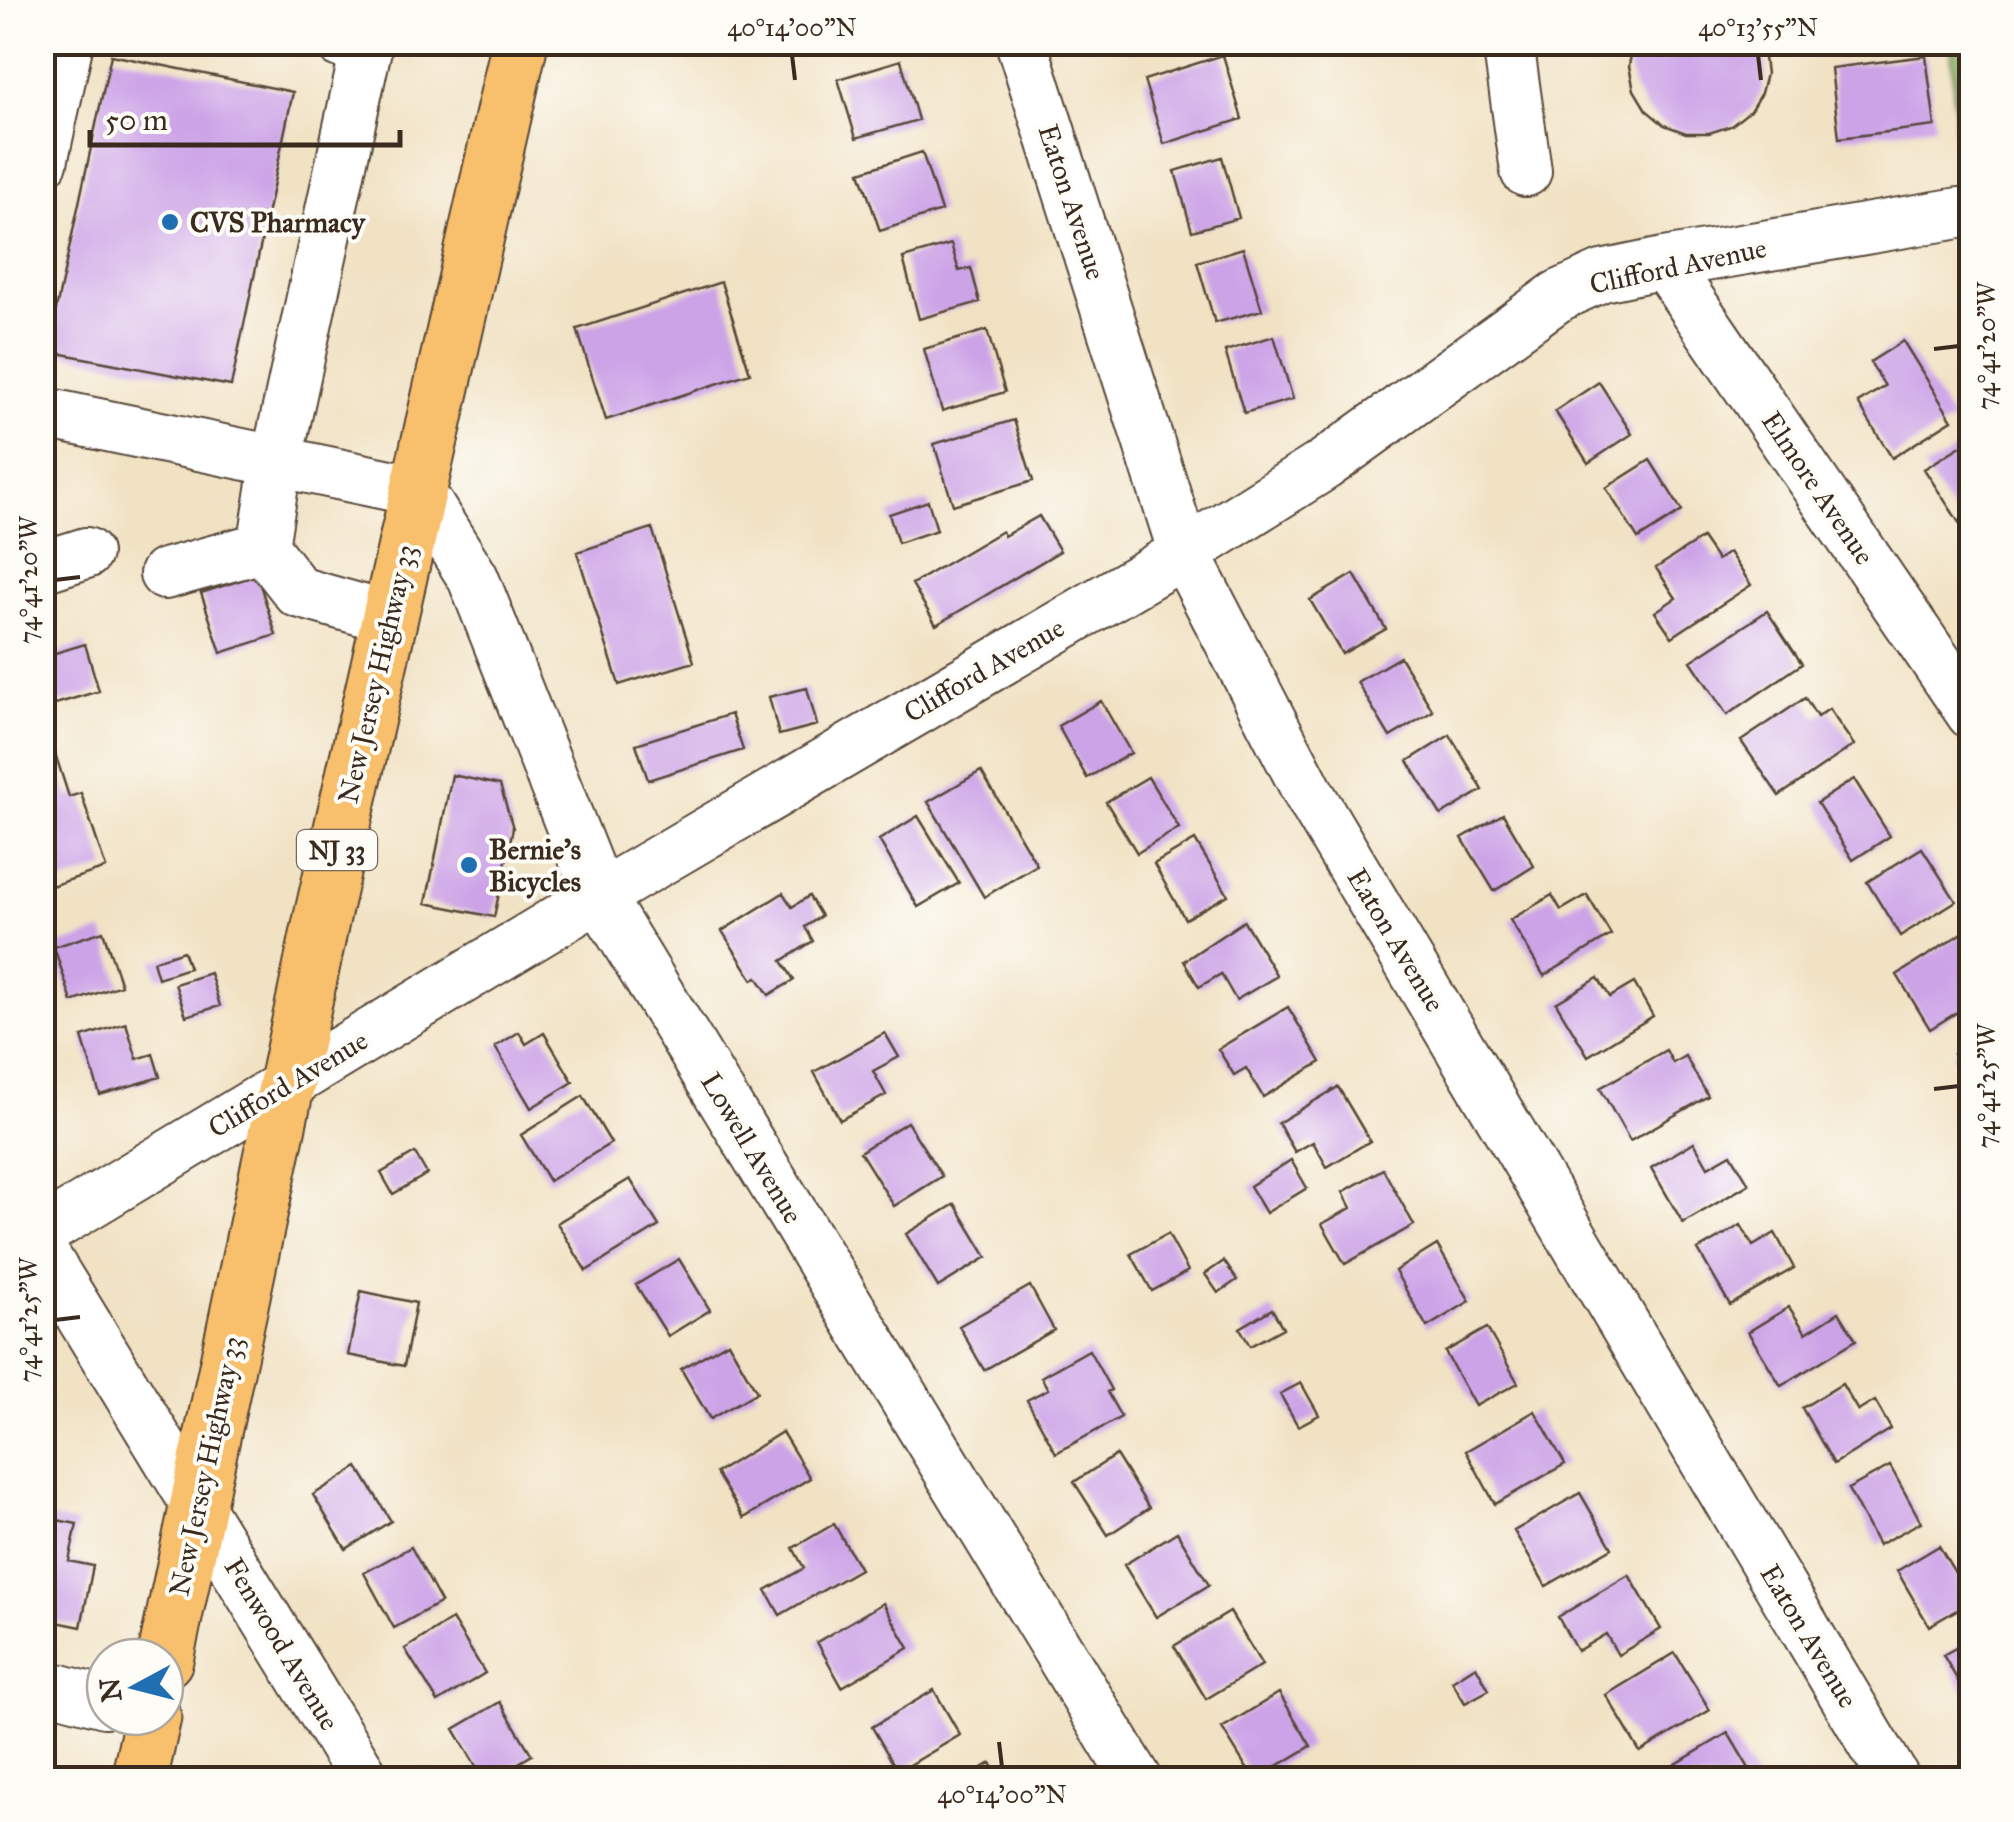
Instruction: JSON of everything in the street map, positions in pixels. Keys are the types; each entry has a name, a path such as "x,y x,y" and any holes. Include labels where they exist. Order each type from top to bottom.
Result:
{"main road":[{"name":"New Jersey Highway 33","path":"170,1637 286,1086 520,42"},
{"path":"140,1780 149,1737"}],"street":[{"path":"340,42 366,49 276,460 263,548 298,592 390,618"},
{"name":"Eaton Avenue","path":"1021,42 1184,553 1309,794 1894,1780"},
{"path":"1508,42 1526,171"},
{"path":"42,162 67,43"},
{"name":"Clifford Avenue","path":"42,1232 598,896 1184,553 1324,464 1558,296 1602,276 1664,263 1959,213"},
{"name":"Elmore Avenue","path":"1664,263 1972,714"},
{"path":"42,408 50,414 419,491"},
{"name":"Lowell Avenue","path":"419,491 473,578 598,896 1137,1780"},
{"path":"166,574 263,548"},
{"name":"Fenwood Avenue","path":"42,1252 365,1780"},
{"path":"42,1685 85,1697"}],"green space":[{"path":"1951,43 1971,43 1971,162 1956,151"}],"building":[{"path":"1127,42 1157,42 1157,43 1130,52"},
{"path":"1633,42 1762,42 1766,74 1761,93 1750,111 1731,126 1709,133 1686,133 1664,125 1646,110 1634,90 1629,66"},
{"name":"CVS Pharmacy","path":"111,55 293,92 231,386 47,351"},
{"path":"1223,55 1242,119 1164,144 1144,80"},
{"path":"1926,56 1935,126 1839,138 1831,68"},
{"path":"901,60 918,120 856,138 838,79"},
{"path":"922,152 941,211 880,231 860,172"},
{"path":"1222,157 1239,218 1192,231 1175,171"},
{"path":"951,244 959,271 971,268 980,302 919,319 903,258"},
{"path":"1243,248 1262,310 1215,323 1197,262"},
{"path":"721,282 750,373 606,420 577,329"},
{"path":"987,330 1005,392 942,411 924,349"},
{"path":"1274,336 1293,399 1244,413 1225,351"},
{"path":"1903,341 1952,420 1892,458 1858,403 1885,386 1870,362"},
{"path":"1599,382 1632,434 1588,463 1555,411"},
{"path":"1014,420 1033,481 953,505 934,444"},
{"path":"1972,439 1972,517 1960,524 1924,469"},
{"path":"1650,460 1682,511 1638,539 1606,488"},
{"path":"928,501 937,530 898,543 889,514"},
{"path":"1039,516 1060,551 936,625 912,584 1002,531 1004,536"},
{"path":"652,528 694,662 619,685 577,552"},
{"path":"1702,538 1717,560 1729,552 1751,585 1672,637 1655,612 1676,598 1656,568"},
{"path":"1354,574 1386,629 1342,654 1310,600"},
{"path":"257,575 276,635 221,653 201,593"},
{"path":"1767,611 1802,664 1727,715 1691,661"},
{"path":"85,644 99,691 42,708 42,657"},
{"path":"1400,657 1433,711 1390,737 1357,682"},
{"path":"807,688 817,725 779,735 769,697"},
{"path":"1805,698 1817,717 1829,709 1854,745 1779,796 1741,741"},
{"path":"1101,701 1131,753 1087,778 1058,726"},
{"path":"731,714 743,750 648,780 636,744"},
{"path":"1450,735 1483,790 1441,815 1408,761"},
{"path":"52,744 69,797 81,793 106,868 42,889 42,747"},
{"path":"981,771 1037,865 984,897 928,802"},
{"name":"Bernie's Bicycles","path":"452,775 500,785 513,828 494,917 426,903"},
{"path":"1148,777 1179,828 1137,853 1106,802"},
{"path":"1854,779 1890,836 1853,860 1817,803"},
{"path":"1503,814 1534,866 1494,891 1462,838"},
{"path":"918,816 959,883 918,907 879,840"},
{"path":"1195,840 1228,895 1185,919 1154,864"},
{"path":"1922,848 1956,901 1900,936 1867,882"},
{"path":"783,893 792,907 809,896 821,916 805,927 813,941 782,961 794,980 769,995 757,977 753,980 722,931"},
{"path":"1552,895 1561,910 1587,895 1611,935 1544,976 1510,920"},
{"path":"1244,921 1277,976 1236,1000 1221,974 1199,987 1184,961"},
{"path":"1972,927 1972,1003 1930,1029 1897,975"},
{"path":"103,931 121,985 72,1002 54,947"},
{"path":"183,951 189,968 158,978 153,961"},
{"path":"210,973 220,1006 186,1016 175,984"},
{"path":"1598,978 1610,997 1634,983 1653,1016 1588,1056 1556,1003"},
{"path":"1288,1007 1321,1062 1263,1097 1246,1068 1234,1075 1218,1049"},
{"path":"126,1023 137,1059 153,1054 160,1077 100,1095 82,1037"},
{"path":"519,1032 526,1044 544,1033 573,1082 531,1108 495,1047"},
{"path":"885,1033 899,1057 873,1071 886,1095 840,1120 814,1072"},
{"path":"1972,1041 1972,1082 1953,1054"},
{"path":"1666,1050 1673,1063 1685,1056 1708,1096 1630,1141 1600,1088"},
{"path":"1338,1087 1370,1141 1327,1167 1313,1142 1295,1152 1278,1123"},
{"path":"583,1096 611,1143 549,1181 521,1135"},
{"path":"907,1122 942,1176 894,1206 860,1152"},
{"path":"1694,1142 1708,1167 1731,1154 1749,1184 1683,1223 1651,1168"},
{"path":"415,1153 427,1174 393,1194 381,1173"},
{"path":"1291,1160 1307,1188 1266,1213 1250,1186"},
{"path":"1383,1169 1414,1225 1345,1264 1322,1224 1351,1208 1343,1192"},
{"path":"630,1179 659,1226 586,1271 557,1223"},
{"path":"955,1204 987,1257 938,1287 906,1234"},
{"path":"1741,1225 1753,1246 1775,1233 1794,1268 1730,1305 1698,1250"},
{"path":"1168,1234 1188,1271 1152,1291 1131,1254"},
{"path":"1437,1245 1470,1301 1427,1327 1395,1271"},
{"path":"679,1259 710,1310 668,1336 636,1285"},
{"path":"1224,1261 1237,1280 1218,1293 1205,1274"},
{"path":"1030,1286 1054,1330 984,1370 959,1326"},
{"path":"361,1291 416,1303 404,1366 348,1355"},
{"path":"1789,1307 1806,1333 1839,1312 1856,1340 1781,1386 1748,1332"},
{"path":"1272,1309 1283,1328 1250,1346 1240,1328"},
{"path":"1487,1328 1518,1383 1475,1406 1445,1352"},
{"path":"728,1342 757,1392 710,1419 681,1369"},
{"path":"1089,1350 1121,1417 1056,1453 1027,1400 1048,1389 1041,1377"},
{"path":"1301,1383 1319,1415 1298,1426 1280,1394"},
{"path":"1842,1384 1858,1411 1875,1401 1891,1429 1834,1464 1802,1408"},
{"path":"1535,1411 1565,1464 1495,1504 1466,1451"},
{"path":"782,1432 810,1478 744,1518 716,1473"},
{"path":"1116,1455 1149,1508 1108,1535 1074,1482"},
{"path":"1890,1466 1921,1522 1878,1545 1848,1489"},
{"path":"358,1467 391,1521 346,1549 313,1495"},
{"path":"1580,1493 1612,1548 1546,1586 1514,1531"},
{"path":"42,1517 77,1524 69,1561 93,1566 81,1627 42,1619"},
{"path":"834,1524 860,1569 780,1615 766,1590 804,1568 793,1548"},
{"path":"1177,1532 1209,1585 1156,1617 1124,1565"},
{"path":"1939,1546 1972,1601 1929,1626 1897,1571"},
{"path":"411,1547 441,1602 394,1628 364,1573"},
{"path":"1629,1575 1661,1629 1618,1655 1606,1634 1577,1651 1558,1617"},
{"path":"883,1603 909,1648 842,1687 817,1642"},
{"path":"1230,1612 1262,1665 1206,1699 1174,1646"},
{"path":"452,1619 485,1673 438,1702 405,1649"},
{"path":"1972,1639 1972,1705 1943,1655"},
{"path":"1675,1653 1710,1710 1640,1752 1606,1695"},
{"path":"1476,1666 1489,1690 1465,1703 1452,1681"},
{"path":"934,1690 960,1735 898,1772 872,1727"},
{"path":"1279,1693 1311,1746 1254,1780 1222,1728"},
{"path":"500,1702 532,1755 484,1780 454,1729"},
{"path":"1728,1733 1756,1780 1672,1780 1666,1770"},
{"path":"991,1763 1001,1780 963,1780"}],"place":[{"name":"CVS Pharmacy","path":"170,222"},
{"name":"Bernie's Bicycles","path":"469,865"}]}
